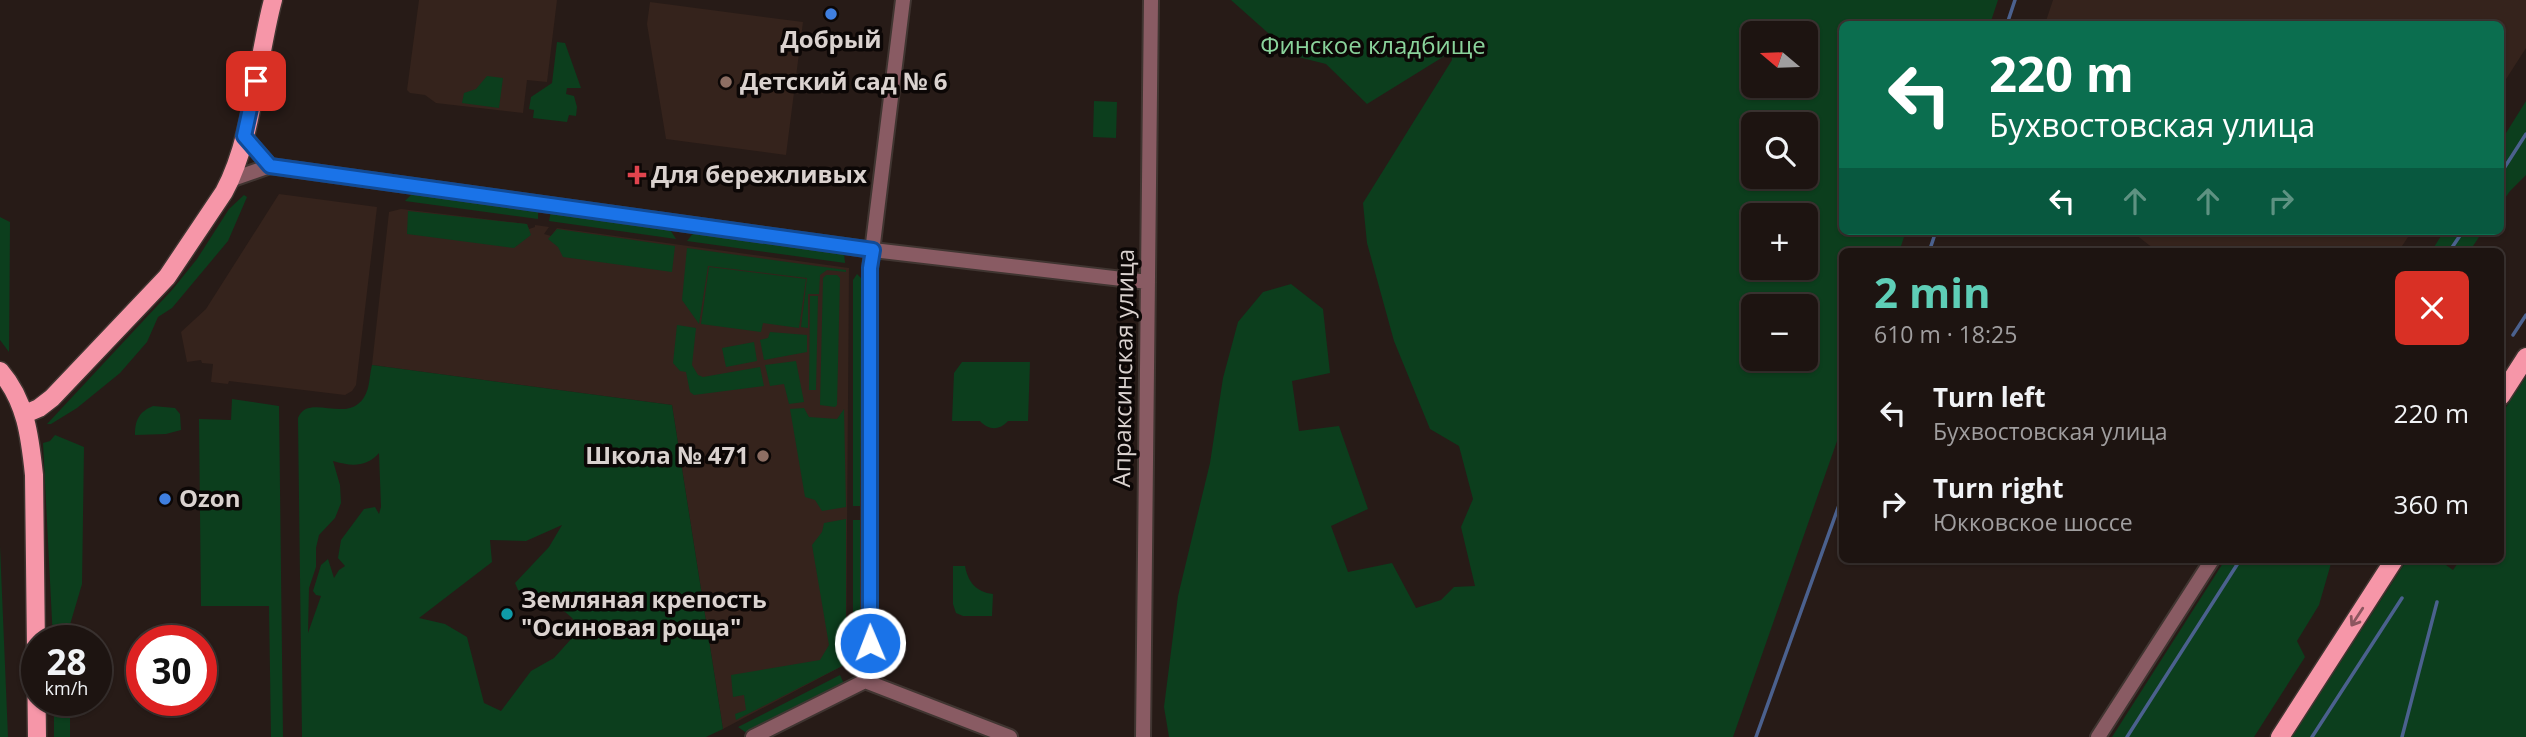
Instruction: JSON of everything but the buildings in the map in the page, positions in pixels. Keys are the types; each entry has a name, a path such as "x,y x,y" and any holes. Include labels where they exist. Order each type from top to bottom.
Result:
{"main road":[{"path":"24,414 39,408 52,398 167,277 230,180 244,136 273,0"},
{"path":"2504,391 2526,357"},
{"path":"0,371 8,380 24,414 34,475 37,737"},
{"path":"2280,737 2392,563"}],"street":[{"path":"753,737 865,681 871,661 870,268 903,0"},
{"name":"Апраксинская улица","path":"1143,737 1150,0"},
{"path":"244,136 270,166"},
{"path":"230,180 270,166 873,250 1148,282"},
{"path":"2098,737 2210,563"},
{"path":"865,681 1010,737"}],"shaded area":[{"path":"419,0 557,0 547,82 527,80 523,113 436,103 425,95 407,90"},
{"path":"2053,0 2526,0 2526,48 2504,82 2504,21 2046,21"},
{"name":"Детский сад № 6","path":"650,2 803,22 786,155 666,139 647,24"},
{"path":"279,194 377,207 356,385 345,395 229,381 228,384 211,382 213,364 202,363 201,360 187,362 181,332 206,309"},
{"name":"Школа № 471","path":"401,209 527,224 529,229 535,225 549,227 544,234 551,236 557,228 849,268 846,664 723,729 672,405 372,365 389,212"},
{"path":"2136,235 2409,235 2401,248 2153,248"}],"green space":[{"name":"Финское кладбище","path":"1231,0 1998,0 1991,21 1839,21 1839,235 1905,235 1900,248 1839,248 1839,435 1733,737 1169,737 1164,707 1178,596 1210,463 1223,378 1238,322 1263,292 1291,284 1323,309 1330,373 1292,381 1299,431 1339,426 1368,509 1331,526 1348,572 1392,563 1416,608 1441,600 1454,587 1475,586 1461,527 1473,499 1459,446 1430,429 1394,341 1367,243 1363,203 1452,60 1451,52 1367,104 1326,64 1294,56"},
{"path":"557,42 565,43 581,88 567,88 566,94 574,96 577,107 576,116 569,115 567,122 533,118 534,110 529,109 531,97 552,83"},
{"path":"487,76 503,78 499,108 462,103 464,93 476,89"},
{"path":"1094,101 1117,102 1116,138 1093,137"},
{"path":"2526,101 2526,175 2504,200 2504,136"},
{"path":"413,193 538,210 538,219 405,201"},
{"path":"244,195 247,197 228,241 172,308 158,317 147,342 120,373 77,408 47,424 172,290 197,259 229,209"},
{"path":"408,211 527,224 531,235 514,248 407,234"},
{"path":"551,211 669,228 676,239 549,221"},
{"path":"0,217 10,222 9,352 0,340"},
{"path":"557,229 675,246 672,272 563,257 558,247 548,239"},
{"path":"694,232 844,253 845,263 687,241"},
{"path":"2442,235 2480,235 2472,248 2433,248"},
{"path":"687,248 846,272 827,270 820,275 819,294 808,294 808,328 801,327 807,278 708,266 699,324 682,300"},
{"path":"709,267 806,279 799,328 763,323 761,332 701,324"},
{"path":"857,274 863,280 860,506 853,506 853,280"},
{"path":"826,275 837,275 840,278 835,407 820,405 823,278"},
{"path":"810,296 818,296 816,390 809,390"},
{"path":"677,325 696,328 692,365 698,375 703,377 760,367 764,386 694,395 690,392 686,372 680,371 673,363"},
{"path":"770,332 807,335 807,352 764,360 760,340 768,338"},
{"path":"754,342 757,361 726,367 722,348"},
{"path":"796,361 804,402 789,404 784,384 770,386 765,365"},
{"path":"962,362 1030,362 1028,421 1008,421 994,428 980,421 952,421 954,373"},
{"path":"372,365 672,405 723,729 706,737 302,737 298,418 304,410 312,408 353,407 362,400 368,388","holes":["379,453 379,514 375,507 364,509 341,540 338,558 345,566 334,578 328,559 321,565 313,591 321,596 308,633 309,588 316,567 319,535 335,518 341,503 340,485 333,461 358,464 369,461","562,525 549,547 515,583 518,590 561,609 581,628 554,658 531,671 501,711 484,703 467,637 445,624 419,618 492,562 490,540 526,541"]},
{"path":"2526,377 2526,737 2292,737 2405,563 2443,563 2453,570 2458,563 2504,563 2504,410"},
{"path":"232,399 279,406 283,737 271,737 269,606 201,606 199,419 231,420"},
{"path":"153,406 175,408 180,414 181,430 166,434 135,435 139,417"},
{"path":"804,408 809,417 837,419 844,409 846,507 822,511 815,500 805,497 790,409"},
{"path":"55,435 84,447 82,584 70,625 52,625 43,443 50,441"},
{"path":"846,519 846,664 736,720 735,714 746,710 744,695 733,697 731,675 820,660 829,645 812,545 822,532 824,523"},
{"path":"853,520 860,520 860,654 853,654"},
{"path":"0,546 8,737 0,737"},
{"path":"2223,563 2331,563 2319,605 2297,641 2305,657 2254,737 2112,737"},
{"path":"953,566 965,566 974,585 993,594 992,616 963,616 956,613 953,604"},
{"path":"840,675 844,684 748,734 738,727"},
{"path":"54,716 70,716 70,737 54,737"}],"waterway":[{"path":"2008,21 2015,0"},
{"path":"2504,168 2526,134"},
{"path":"1930,248 1935,235"},
{"path":"2452,248 2460,235"},
{"path":"2513,335 2526,315"},
{"path":"1756,737 1839,505"},
{"path":"2127,737 2238,563"},
{"path":"2312,737 2402,598"},
{"path":"2402,737 2437,602"}],"place":[{"name":"Добрый","path":"831,14"},
{"name":"Детский сад № 6","path":"726,82"},
{"name":"Для бережливых","path":"637,175"},
{"name":"Школа № 471","path":"763,456"},
{"name":"Ozon","path":"165,499"},
{"name":"Земляная крепость \"Осиновая роща\"","path":"507,614"}],"route":[{"path":"256,81 244,136 270,166 873,250 870,268 870,643"}]}
